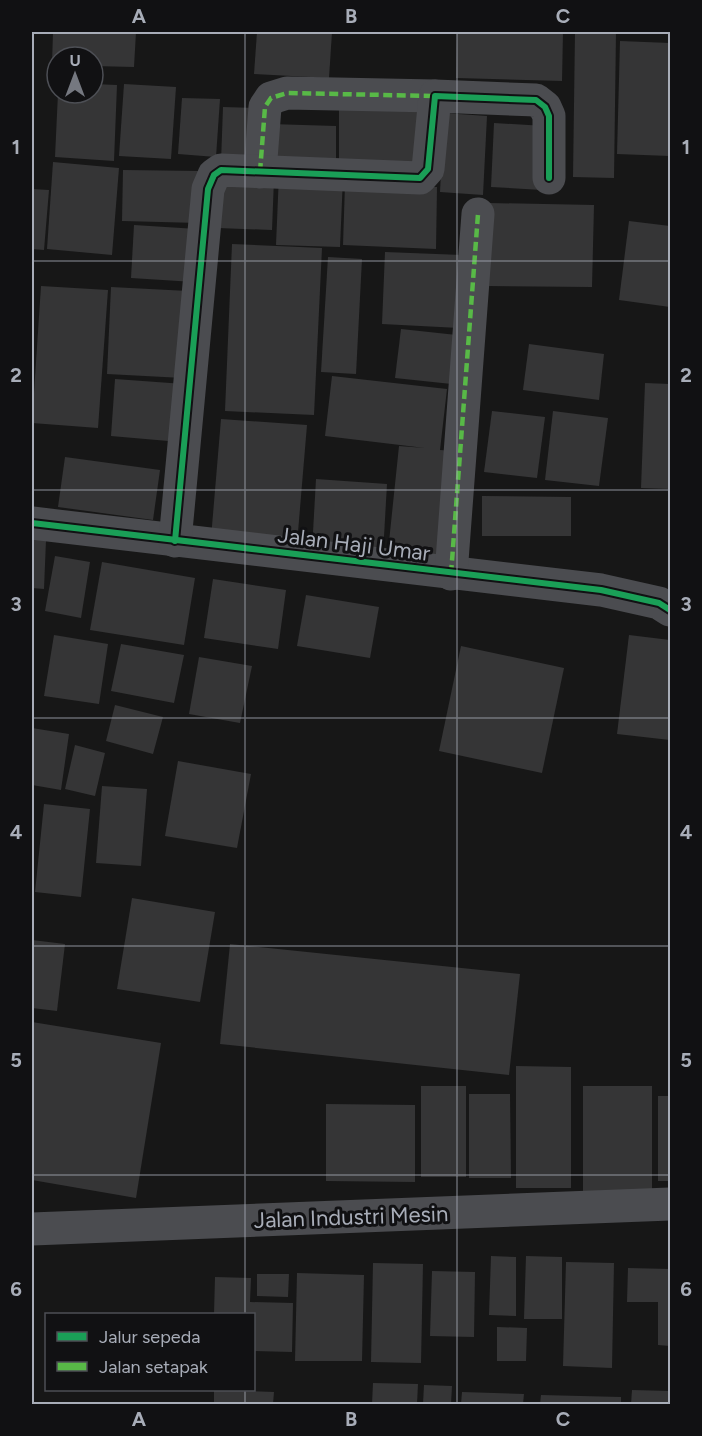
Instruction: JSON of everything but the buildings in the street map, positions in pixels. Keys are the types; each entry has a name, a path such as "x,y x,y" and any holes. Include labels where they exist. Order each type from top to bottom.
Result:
{"street":[{"path":"260,172 265,107 271,98 287,93 435,96 536,100 545,107 549,116 549,178"},
{"path":"175,541 208,189 214,175 221,170 420,178 428,169 435,96"},
{"path":"451,573 478,214"},
{"name":"Jalan Haji Umar","path":"32,524 601,590 659,603 670,610"},
{"name":"Jalan Industri Mesin","path":"32,1229 670,1204"}],"marked path":[{"path":"260,172 265,107 271,98 287,93 435,96"},
{"path":"451,574 478,214"}],"cycle path":[{"path":"175,541 208,189 214,175 221,170 420,178 428,169 435,96 536,100 545,107 549,116 549,178"},
{"path":"32,523 601,590 659,603 670,610"}]}
